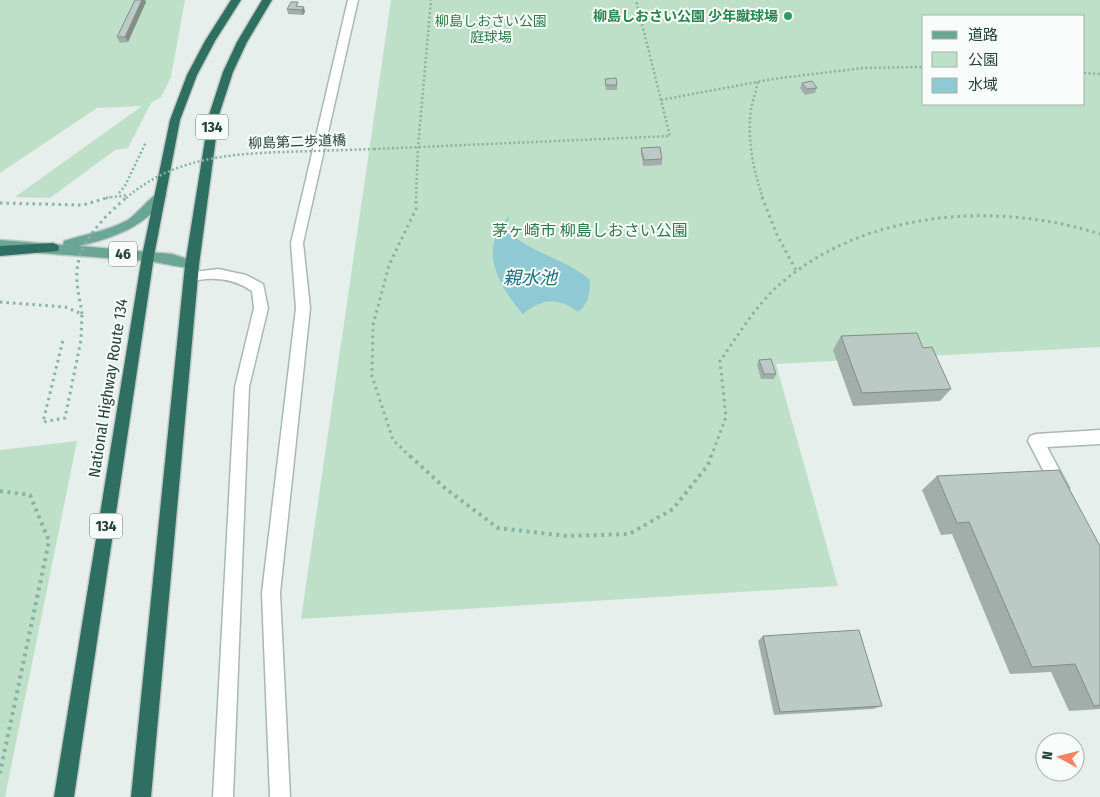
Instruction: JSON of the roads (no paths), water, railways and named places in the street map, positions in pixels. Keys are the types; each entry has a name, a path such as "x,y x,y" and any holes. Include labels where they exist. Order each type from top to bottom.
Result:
{"highway":[{"name":"National Highway Route 134","path":"64,797 148,256 175,120 192,75 214,34 236,0"},
{"name":"134","path":"141,797 192,270 214,115 228,72 242,42 267,0"},
{"path":"0,251 53,248"}],"main road":[{"name":"46","path":"53,248 96,238 129,225 154,205 160,196"},
{"name":"46","path":"0,245 172,258 192,270"}],"lane":[{"path":"280,797 271,593 303,308 297,243 353,0"},
{"path":"192,270 240,277 258,288 261,308 242,387 223,797"},
{"path":"1068,501 1036,441 1100,437"}],"water":[{"name":"親水池","path":"509,216 507,230 516,238 537,251 570,266 590,280 588,298 585,305 578,312 563,303 550,301 537,305 523,314 506,292 494,265 493,247 495,238"}],"place":[{"name":"柳島しおさい公園 少年蹴球場","path":"788,16"}],"park label":[{"name":"柳島しおさい公園 庭球場","path":"491,30"},
{"name":"茅ヶ崎市 柳島しおさい公園","path":"590,230"}]}
